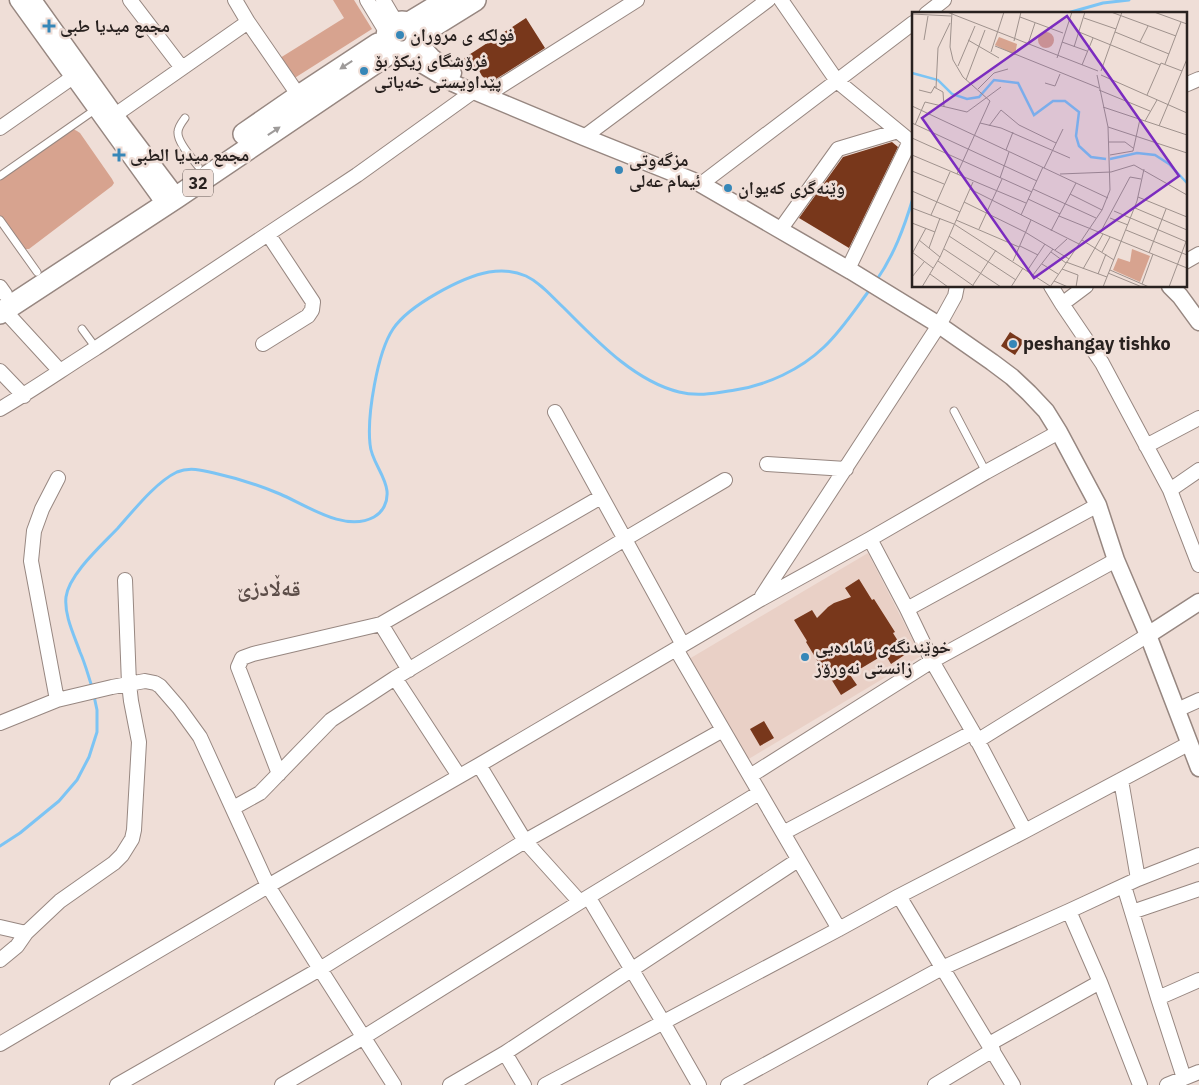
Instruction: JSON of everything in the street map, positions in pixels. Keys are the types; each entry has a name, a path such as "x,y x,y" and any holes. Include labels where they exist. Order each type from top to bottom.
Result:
{"main road":[{"name":"32","path":"2,300 167,195 401,37 447,0"},
{"name":"32","path":"2,300 37,272 167,195 198,166 299,96 401,37 475,0"}],"street":[{"path":"18,0 96,108 167,195"},
{"path":"33,0 115,115 167,195"},
{"path":"130,0 182,68"},
{"path":"235,0 299,96"},
{"path":"367,0 401,37 432,56 479,94 701,184 850,270 940,325 1012,377 1046,411 1098,505 1116,560 1148,635 1199,768"},
{"path":"382,0 401,37"},
{"path":"0,409 24,396 479,94 637,0"},
{"path":"584,137 768,0"},
{"path":"782,0 837,81 910,141 850,270"},
{"path":"929,12 944,0"},
{"path":"115,115 248,22"},
{"path":"701,184 912,25"},
{"path":"0,128 73,77"},
{"path":"1186,86 1199,79"},
{"path":"780,230 838,149 898,131"},
{"path":"263,344 308,316 312,310 313,302 268,234"},
{"path":"1186,261 1199,254"},
{"path":"761,599 940,325 955,296 957,288"},
{"path":"1052,288 1102,363 1170,490 1199,565"},
{"path":"1062,304 1083,288"},
{"path":"1172,288 1199,322"},
{"path":"2,300 60,371"},
{"path":"0,371 24,396"},
{"path":"555,412 624,538 723,730 839,929"},
{"path":"1146,446 1199,418"},
{"path":"0,1044 761,599 1059,432"},
{"path":"767,464 846,469"},
{"path":"1170,490 1199,470"},
{"path":"57,700 31,561 34,531 58,478"},
{"path":"233,808 260,794 331,720 395,678 624,538 725,480"},
{"path":"279,774 238,668 242,658 381,624 601,496"},
{"path":"907,609 1098,505"},
{"path":"870,539 932,661 1025,831"},
{"path":"750,776 932,661 1116,560"},
{"path":"0,960 17,946 26,933 60,901 118,859 132,839 139,742 129,684 125,580"},
{"path":"783,833 975,737 1148,635 1199,602"},
{"path":"381,624 408,670"},
{"path":"395,678 460,776"},
{"path":"0,722 57,700 112,687 145,681 155,683 164,690 200,737 268,886 394,1085"},
{"path":"1177,710 1199,700"},
{"path":"117,1085 320,969 525,841 723,730"},
{"path":"545,1085 1190,743"},
{"path":"479,765 525,841 585,900 632,970 699,1085"},
{"path":"1121,780 1138,879"},
{"path":"282,1085 364,1037 759,793"},
{"path":"728,1085 942,968 1069,912 1138,879 1199,855"},
{"path":"450,1085 505,1053 798,860"},
{"path":"1124,886 1184,1078"},
{"path":"1132,912 1199,888"},
{"path":"899,896 1013,1085"},
{"path":"1069,912 1100,982 1140,1085"},
{"path":"0,926 26,933"},
{"path":"1158,998 1199,980"},
{"path":"935,1085 991,1047 1100,982"},
{"path":"505,1053 524,1085"},
{"path":"1167,1085 1199,1072"}],"lane":[{"path":"0,176 96,108"},
{"path":"185,118 178,133 180,142 198,166"},
{"path":"0,220 37,272"},
{"path":"82,329 96,348"},
{"path":"954,412 986,472"}],"shaded area":[{"path":"333,0 354,0 372,29 293,79 280,58 344,18"},
{"path":"73,129 80,133 114,183 29,249 25,249 0,217 0,179"},
{"name":"خوێندنگەی ئامادەیی زانستی نەورۆز","path":"868,553 921,656 747,760 689,659"}],"building":[{"path":"526,18 545,48 496,79 487,80 482,76 477,67 469,70 461,60"},
{"path":"892,142 898,147 849,248 799,218 843,157"},
{"name":"peshangay tishko","path":"1010,332 1024,341 1015,355 1001,346"},
{"path":"859,579 895,632 893,633 906,654 891,664 885,654 850,675 857,685 841,695 828,674 826,675 794,620 812,610 817,618 834,603 851,597 845,588"},
{"path":"764,721 774,738 760,746 750,729"}],"waterway":[{"path":"1071,12 1103,3 1129,0"},
{"path":"876,281 898,241 912,201"},
{"path":"92,687 68,618 66,604 68,588 87,560 146,497 161,482 177,472 191,469 247,482 338,520 363,521 374,517 380,512 386,503 387,491 384,479 371,450 369,432 374,385 382,353 393,329 401,320 437,293 465,280 489,272 503,271 522,274 541,286 603,346 631,369 662,387 679,392 700,394 747,388 771,380 804,363 824,347 837,333 871,288"},
{"path":"0,846 20,833 59,801 77,780 89,757 97,732 97,710 94,696"}],"place":[{"name":"مجمع میدیا طبی","path":"49,26"},
{"name":"فولکه ی مروران","path":"400,35"},
{"name":"فرۆشگای زیکۆ بۆ پێداویستی خەیاتی","path":"364,71"},
{"name":"مجمع میدیا الطبی","path":"119,155"},
{"name":"مزگەوتی ئیمام عەلی","path":"619,170"},
{"name":"وێنەگری کەیوان","path":"728,188"},
{"name":"peshangay tishko","path":"1013,344"},
{"name":"خوێندنگەی ئامادەیی زانستی نەورۆز","path":"805,657"}],"district":[{"name":"قەڵادزێ","path":"269,588"}]}
